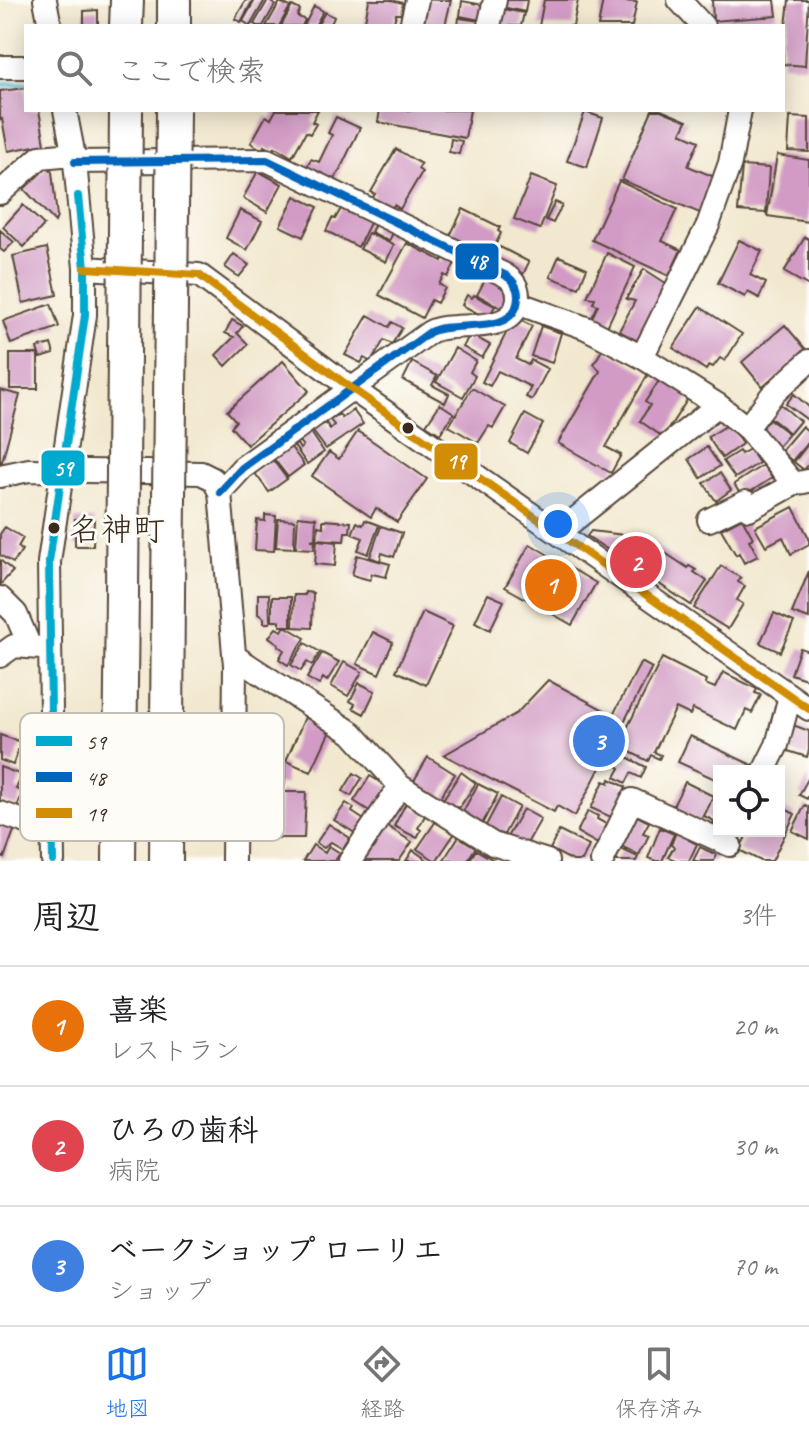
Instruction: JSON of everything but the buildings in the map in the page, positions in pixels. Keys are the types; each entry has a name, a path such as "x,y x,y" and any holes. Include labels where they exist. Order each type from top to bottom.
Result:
{"highway":[{"path":"126,24 127,0"},
{"path":"174,0 174,24"},
{"path":"121,713 126,112"},
{"path":"167,713 173,112"},
{"path":"119,841 119,861"},
{"path":"166,841 166,861"}],"street":[{"path":"45,0 50,24"},
{"path":"411,24 417,0"},
{"path":"489,24 495,0"},
{"path":"679,0 701,24"},
{"path":"0,67 24,67"},
{"path":"45,713 40,648 49,562 85,315 85,268 74,158 65,112"},
{"path":"642,357 708,225 730,163 740,112"},
{"path":"0,193 40,157 267,160 514,282 517,303 510,315 492,325 435,329 242,468 220,492"},
{"path":"85,268 199,275 351,388 809,709"},
{"path":"517,303 586,328 642,357 718,405 747,428 802,482 749,509 746,502 709,520"},
{"path":"747,428 772,395 809,361"},
{"path":"558,533 718,405"},
{"path":"0,476 29,470 201,473 213,479 220,492 234,656 234,713"},
{"path":"0,598 16,614 40,648"},
{"path":"0,656 14,646 40,648"},
{"path":"234,656 352,733 400,786 493,844 547,861"},
{"path":"767,765 777,745 790,696"},
{"path":"350,861 400,786"},
{"path":"602,861 632,800 730,846"},
{"path":"0,813 20,820"},
{"path":"233,841 233,861"}],"waterway":[{"path":"0,84 24,84"}],"transit line":[{"name":"48","path":"75,162 267,160 505,275 516,287 518,296 515,309 507,318 496,323 440,328 430,332 242,468 220,492"},
{"name":"59","path":"51,713 49,562 85,315 85,268 78,196"},
{"name":"19","path":"85,268 199,275 351,388 809,709"},
{"name":"59","path":"53,841 53,861"}],"place":[{"name":"名神町","path":"54,528"},
{"name":"ひろの歯科","path":"636,562"},
{"name":"喜楽","path":"551,585"},
{"name":"ベークショップ ローリエ","path":"599,741"}]}
